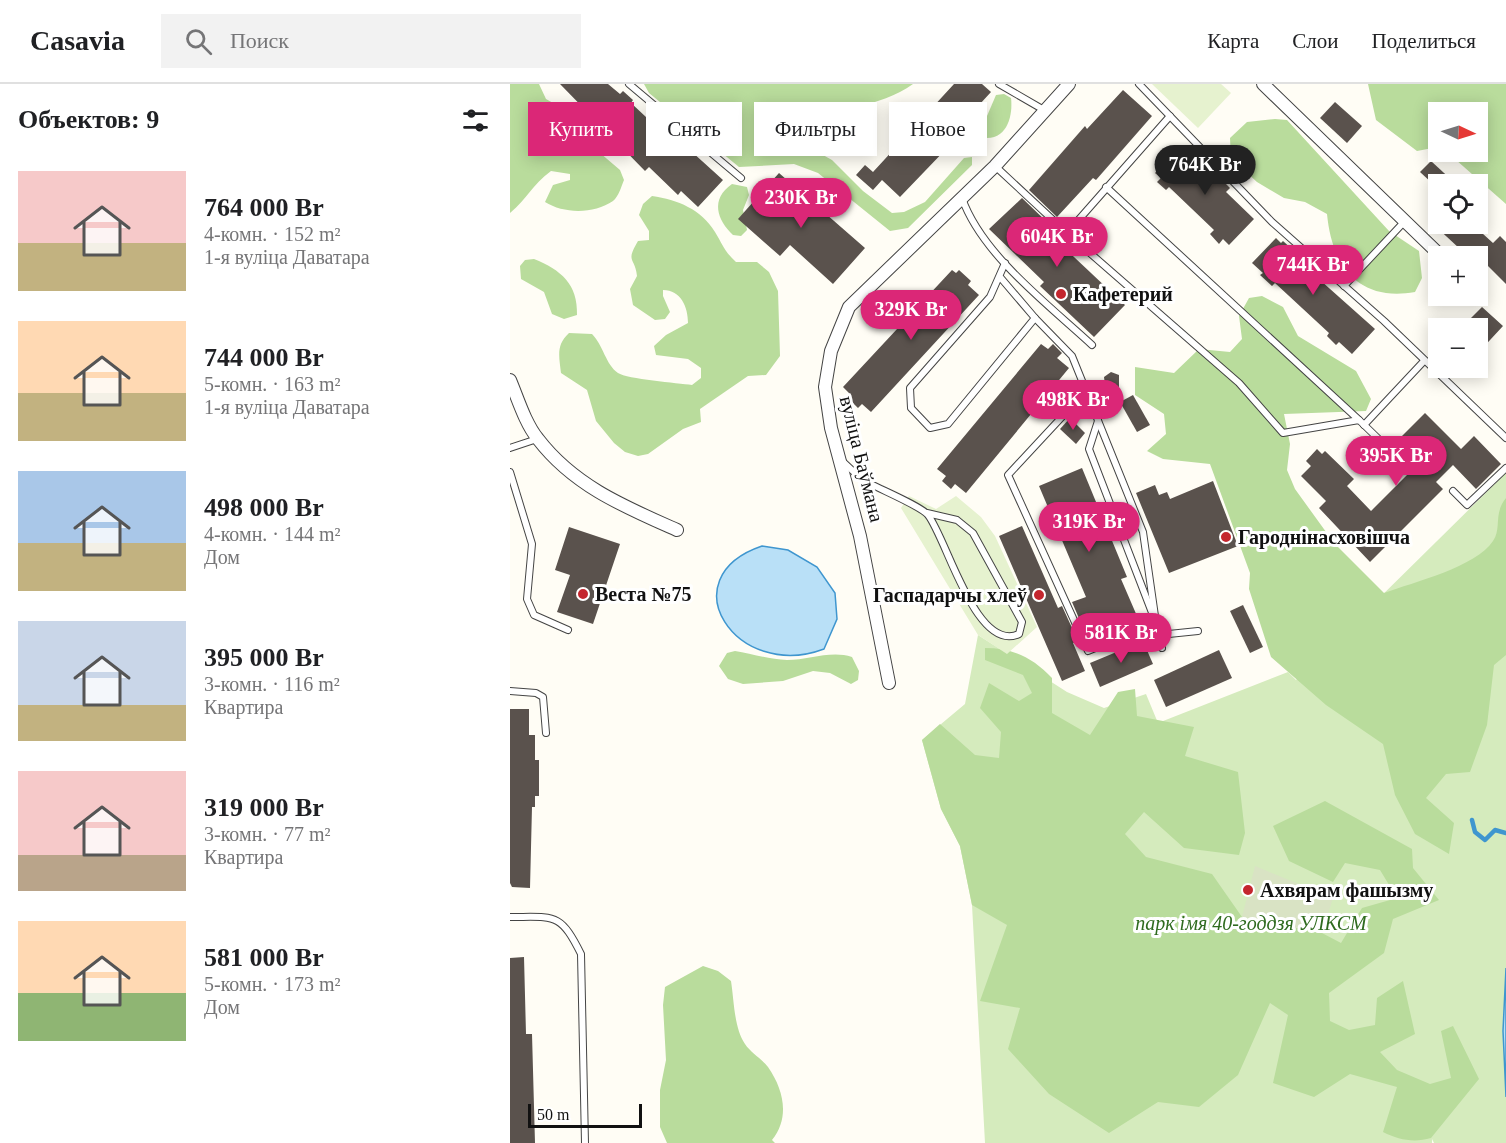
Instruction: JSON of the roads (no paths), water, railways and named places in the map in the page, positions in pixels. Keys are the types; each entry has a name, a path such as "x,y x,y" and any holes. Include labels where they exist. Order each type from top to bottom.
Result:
{"street":[{"name":"вуліца Баўмана","path":"889,683 860,536 840,459 825,387 831,351 849,307 994,166 1069,84"},
{"path":"1263,84 1430,246"},
{"path":"510,380 537,439 567,469 607,499 677,530"}],"lane":[{"path":"629,84 741,178"},
{"path":"999,84 1045,111"},
{"path":"1139,84 1272,222 1344,286 1506,438"},
{"path":"1067,233 1170,116"},
{"path":"994,166 1239,383 1283,433 1362,422 1424,361"},
{"path":"1106,187 1392,452"},
{"path":"962,198 967,213 1005,263 1092,345"},
{"path":"1344,286 1404,222"},
{"path":"1005,263 990,297 910,388 911,408 930,428 948,424 1035,318"},
{"path":"1000,277 1072,356 1143,532 1156,623 1162,648"},
{"path":"862,294 888,324"},
{"path":"1086,391 1008,475 1088,651 1156,623"},
{"path":"1098,421 1089,449 1156,623"},
{"path":"510,448 537,439"},
{"path":"840,459 864,480 927,513 957,520 973,533 1022,622 1019,634 1011,638 999,634 974,610 927,513"},
{"path":"1453,491 1467,505 1506,468"},
{"path":"510,472 532,544 527,599 534,615 568,630"},
{"path":"1159,635 1198,632"},
{"path":"510,691 536,693 543,697 546,733"},
{"path":"510,917 547,917 560,922 568,928 581,954 585,1143"}],"water":[{"path":"762,546 788,550 817,567 835,593 837,619 824,649 792,655 764,651 741,639 725,622 717,601 720,580 734,561"},
{"path":"1506,968 1506,1097 1503,1031"}],"waterway":[{"path":"1472,820 1475,832 1485,840 1495,830 1506,833"}],"place":[{"name":"Кафетерий","path":"1061,294"},
{"name":"Гароднінасховішча","path":"1226,537"},
{"name":"Веста №75","path":"583,594"},
{"name":"Гаспадарчы хлеў","path":"1039,595"},
{"name":"Ахвярам фашызму","path":"1248,890"}],"park label":[{"name":"парк імя 40-годдзя УЛКСМ","path":"1251,923"}]}
